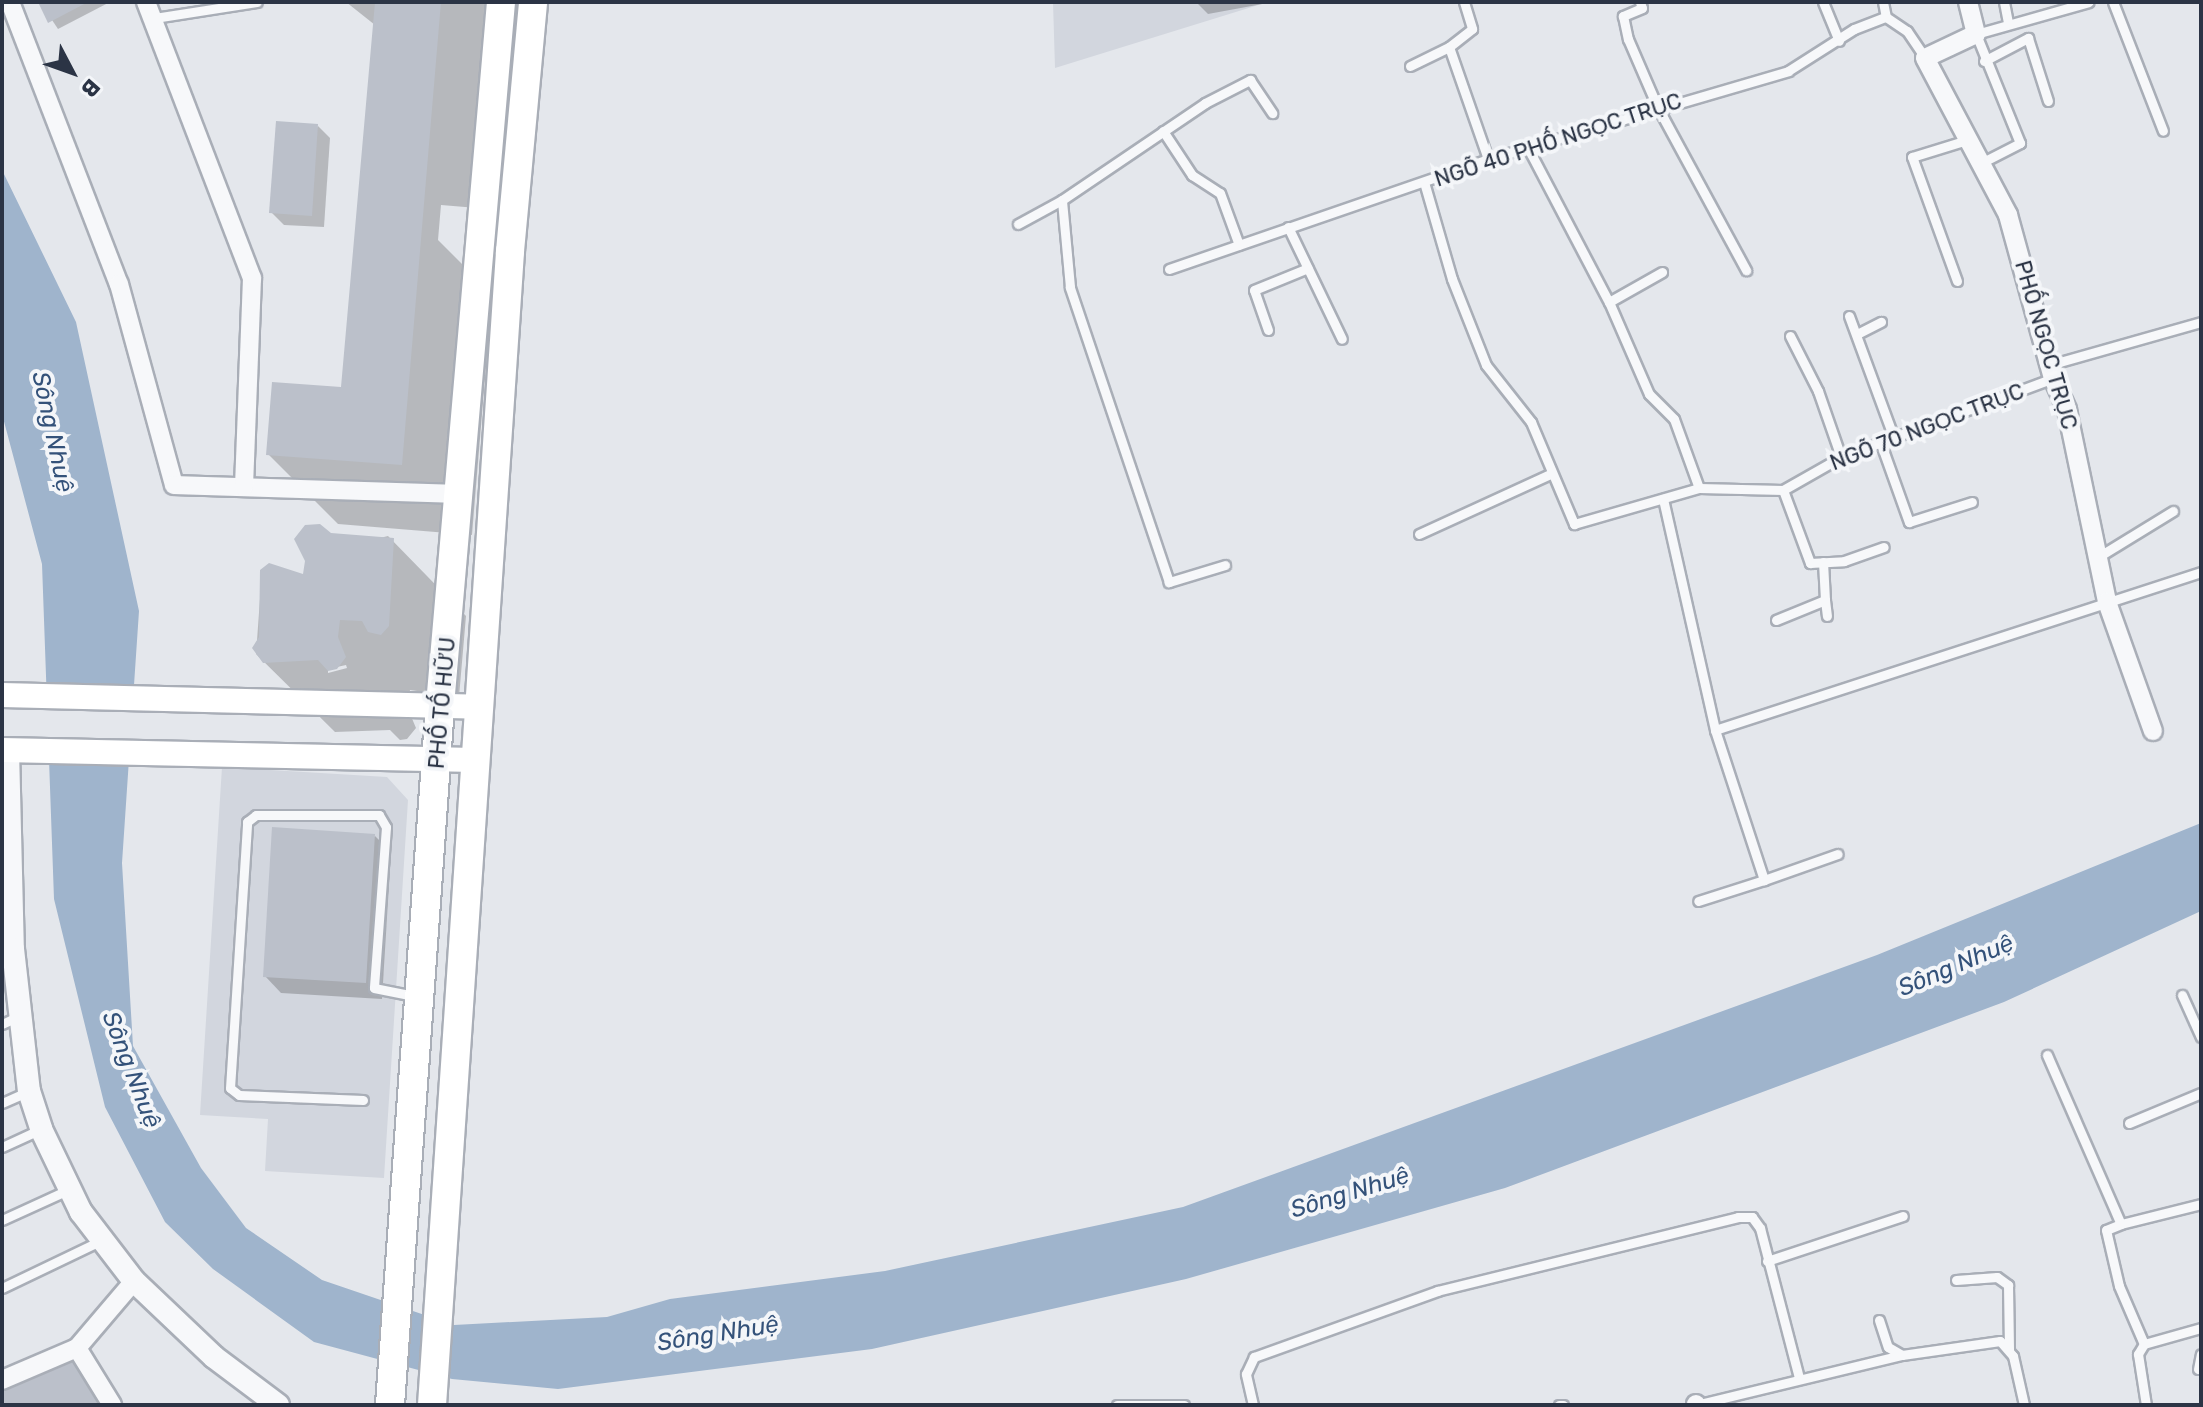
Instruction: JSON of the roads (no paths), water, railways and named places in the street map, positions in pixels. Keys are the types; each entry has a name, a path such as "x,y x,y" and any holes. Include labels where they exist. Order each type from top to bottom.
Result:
{"main road":[{"name":"PHỐ TỐ HỮU","path":"390,1404 440,705 501,2"},
{"name":"PHỐ TỐ HỮU","path":"432,1405 442,1304 503,354 533,2"},
{"path":"469,354 503,354"},
{"path":"2,695 479,707"},
{"path":"5,750 475,760"}],"street":[{"path":"10,2 119,284 174,485 459,494"},
{"path":"1925,58 1976,34 1968,2"},
{"path":"150,10 252,278 244,487"},
{"name":"PHỐ NGỌC TRỤC","path":"1925,58 2008,215 2051,372 2067,410 2107,602 2153,731"},
{"path":"5,750 11,1019 41,1129 70,1189 102,1240 134,1281 214,1357 278,1405"},
{"path":"2,1380 77,1348 134,1281"},
{"path":"77,1348 112,1405"}],"lane":[{"path":"150,10 257,2"},
{"path":"1410,66 1449,47 1472,29 1464,2"},
{"path":"1640,2 1642,8 1623,16 1657,106 1746,270"},
{"path":"1823,2 1839,41"},
{"path":"1883,2 1886,17 1907,31 1925,58"},
{"path":"2004,2 2008,23"},
{"path":"1981,163 2020,143 1984,61 1976,34 2089,2"},
{"path":"2113,2 2163,131"},
{"name":"NGÕ 40 PHỐ NGỌC TRỤC","path":"1169,269 1488,159 1657,106 1788,71 1854,29 1886,17"},
{"path":"1984,61 2028,38 2048,101"},
{"path":"1449,47 1488,159"},
{"path":"1018,224 1062,200 1163,131 1250,80 1272,113"},
{"path":"1163,131 1192,175 1220,193 1239,245"},
{"path":"1957,281 1912,157 1970,139"},
{"path":"1528,148 1609,302 1649,394 1674,419 1699,488"},
{"path":"1424,182 1452,279 1486,365 1531,422 1550,474 1574,524 1699,488 1783,490 1810,563 1884,547"},
{"path":"1062,200 1070,287 1169,582 1225,565"},
{"path":"1288,227 1342,339"},
{"path":"1268,330 1254,290 1308,268"},
{"path":"1609,302 1662,272"},
{"path":"1849,316 1894,438"},
{"path":"1857,334 1881,322"},
{"name":"NGÕ 70 NGỌC TRỤC","path":"1783,490 1841,457 1881,444 2051,372 2201,322"},
{"path":"1790,336 1818,391 1841,457"},
{"path":"1881,444 1909,522 1972,502"},
{"path":"1419,534 1550,474"},
{"path":"1663,499 1715,730 1764,880"},
{"path":"2096,558 2173,511"},
{"path":"1823,562 1827,616"},
{"path":"1715,730 2201,572"},
{"path":"1776,620 1825,600"},
{"path":"363,1100 239,1095 230,1088 247,822 256,815 379,815 386,827 374,988 421,997"},
{"path":"1698,901 1838,854"},
{"path":"2182,995 2201,1037"},
{"path":"2047,1055 2121,1224"},
{"path":"2,1103 29,1091"},
{"path":"2129,1123 2201,1093"},
{"path":"2,1147 41,1129"},
{"path":"2,1220 70,1189"},
{"path":"2144,1344 2119,1286 2106,1230 2201,1204"},
{"path":"1767,1261 1903,1216"},
{"path":"1253,1405 1246,1374 1254,1357 1437,1291 1752,1217 1760,1228 1799,1378"},
{"path":"2,1288 102,1240"},
{"path":"1956,1280 1997,1277 2008,1285 2009,1350 2024,1405"},
{"path":"1879,1320 1888,1347 1902,1355"},
{"path":"2146,1405 2138,1354 2144,1344 2200,1331"},
{"path":"1688,1405 1902,1355 1979,1341 2000,1341 2009,1350"},
{"path":"2198,1369 2201,1354"},
{"path":"1117,1405 1184,1405"}],"water":[{"name":"Sông Nhuệ","path":"2,170 76,322 139,611 122,863 133,1046 201,1168 246,1228 322,1280 454,1325 607,1317 670,1299 885,1271 1183,1207 1877,955 2201,823 2201,911 2004,1002 1505,1188 1186,1279 872,1349 558,1389 452,1379 314,1342 213,1269 165,1222 105,1107 54,899 42,564 2,414"}]}
